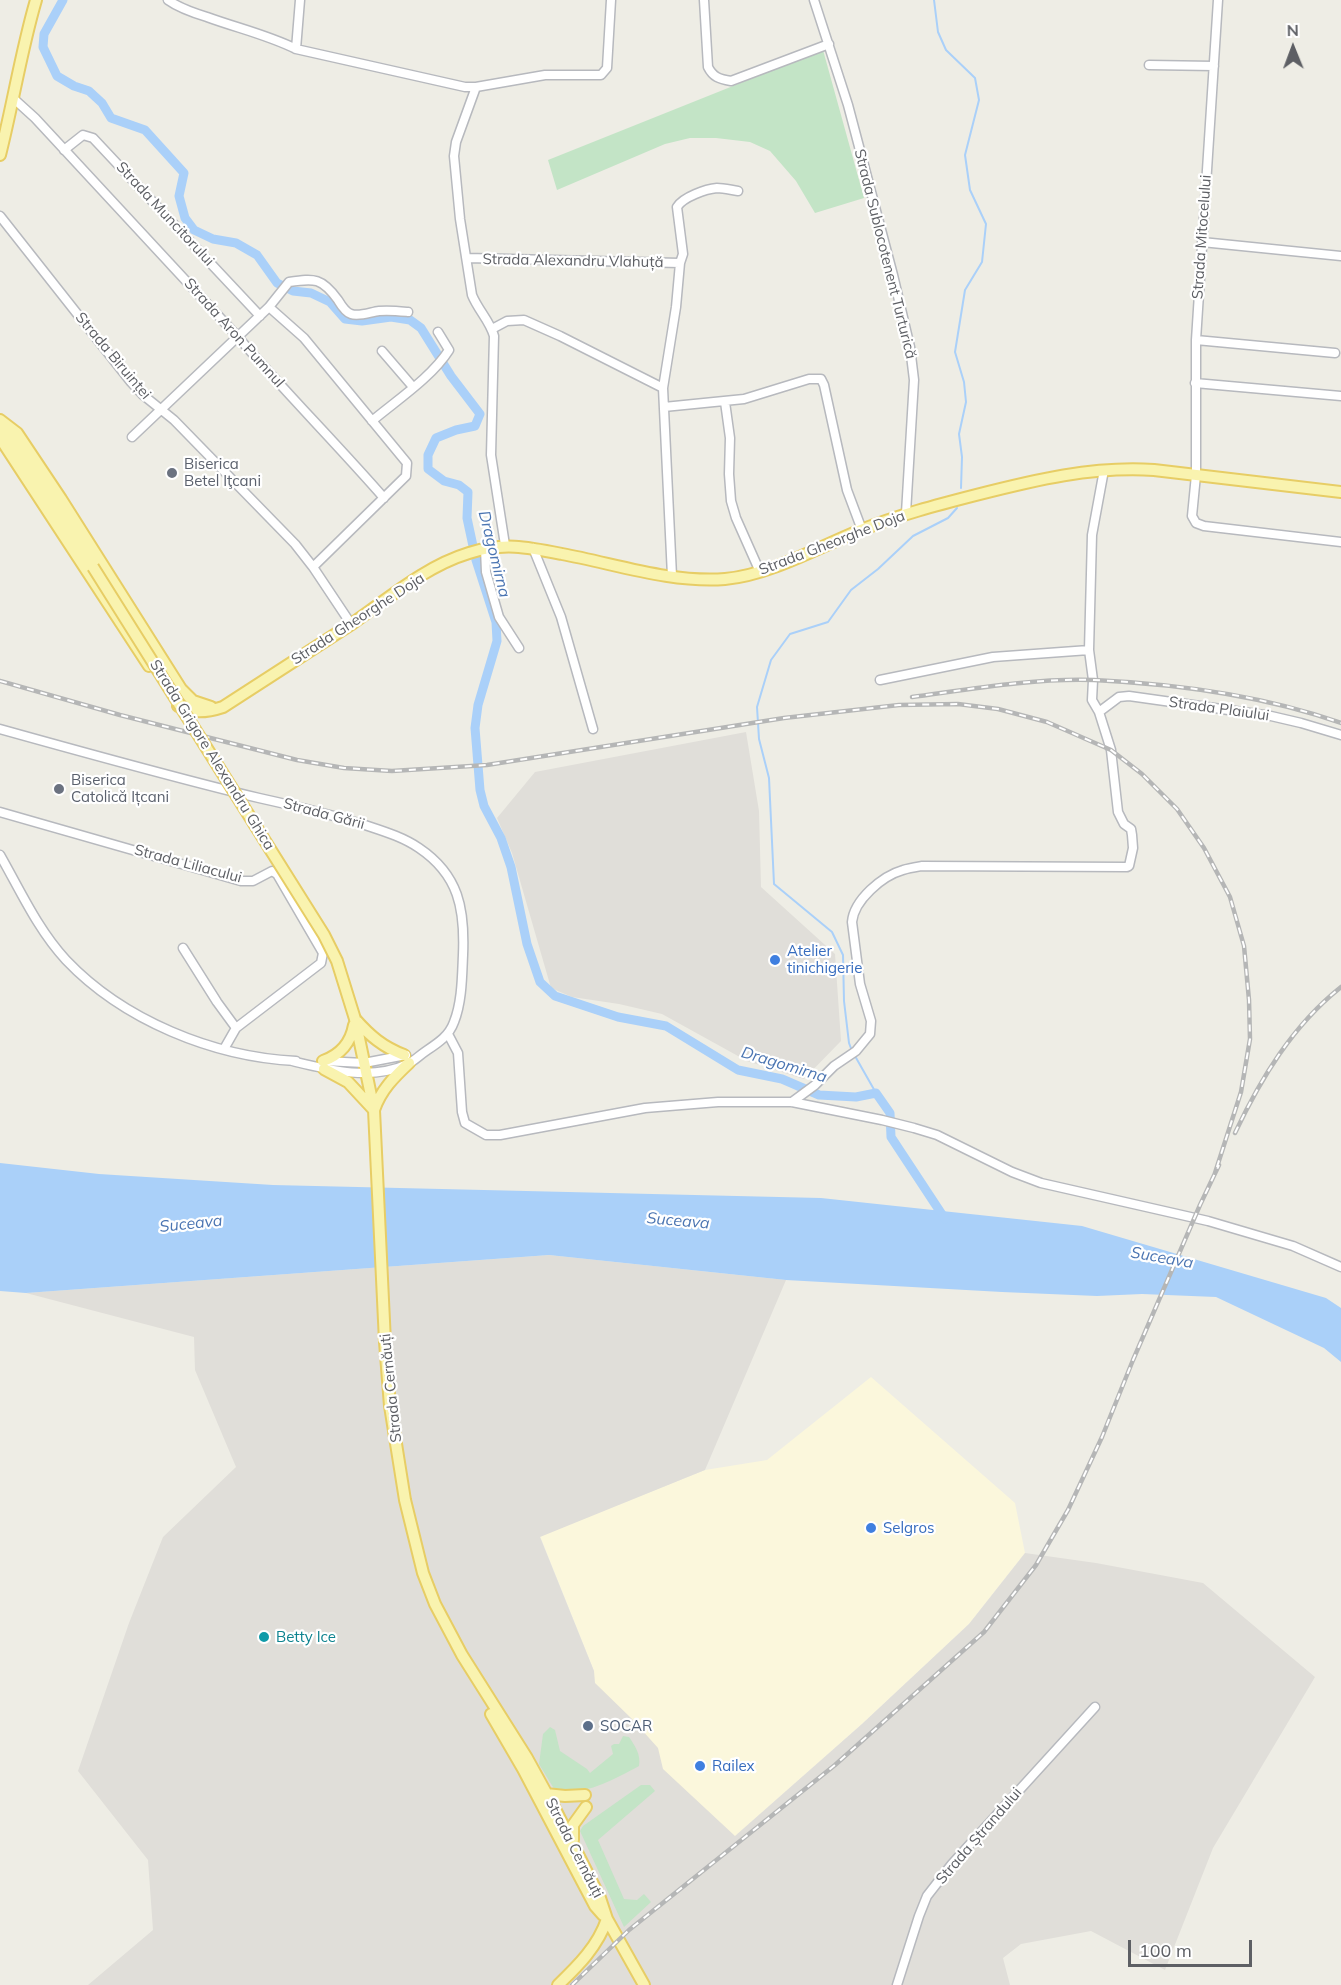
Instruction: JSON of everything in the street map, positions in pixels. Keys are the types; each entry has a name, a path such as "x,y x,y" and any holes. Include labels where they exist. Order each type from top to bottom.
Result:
{"main road":[{"path":"0,155 1,140 14,99 24,41 36,0"},
{"path":"0,421 17,433 187,696 200,704 215,708 223,707"},
{"name":"Strada Grigore Alexandru Ghica","path":"0,421 324,935 337,961 355,1019 374,1110"},
{"path":"0,430 4,444 171,699 180,707 191,711 223,707"},
{"name":"Strada Gheorghe Doja","path":"223,707 421,576 447,561 482,549 505,545 533,548 672,576 724,579 760,572 906,513 1036,480 1104,470 1128,468 1341,492"},
{"path":"355,1019 374,1040 406,1059 382,1092 374,1110 348,1082 324,1065 343,1048 353,1031 355,1019"},
{"name":"Strada Cernăuți","path":"374,1110 385,1342 391,1413 405,1500 426,1582 439,1613 462,1655 527,1758 573,1843 600,1898 607,1919 644,1985"},
{"name":"Strada Cernăuți","path":"462,1655 476,1687 523,1769 595,1906 607,1919"},
{"path":"546,1794 585,1795"},
{"path":"573,1843 573,1825 586,1807"},
{"path":"558,1985 593,1948 603,1932 607,1919"}],"street":[{"path":"168,0 194,13 247,32 273,38 296,49 465,87 545,75 601,75 607,68 611,0"},
{"path":"296,49 300,0"},
{"path":"704,0 708,67 712,75 721,79 731,81 829,44"},
{"name":"Strada Sublocotenent Turturică","path":"814,0 848,105 882,231 912,356 914,380 906,513"},
{"name":"Strada Mitocelului","path":"1218,0 1196,340 1196,475 1192,516 1196,523 1204,526 1341,542"},
{"path":"1149,65 1214,66"},
{"path":"476,87 456,142 454,156 472,295 492,329 495,344 491,455 505,545"},
{"name":"Strada Aron Pumnul","path":"14,99 35,118 384,498"},
{"name":"Strada Muncitorului","path":"64,150 83,135 93,138 260,316"},
{"path":"672,576 663,388 683,254 678,203 712,189 738,191"},
{"name":"Strada Biruinței","path":"0,216 131,382 161,409 295,544 351,624"},
{"path":"1202,242 1341,256"},
{"name":"Strada Alexandru Vlahuță","path":"467,258 680,263"},
{"path":"132,437 260,316 289,282 312,278 332,291 351,314 379,311 408,312"},
{"path":"269,307 304,338 407,463 406,477 313,567"},
{"path":"492,329 507,321 524,320 663,388"},
{"path":"372,421 445,357 449,350 448,345 438,332"},
{"path":"1196,340 1335,353"},
{"path":"382,351 413,387"},
{"path":"664,407 744,399 809,379 821,380 847,490 862,530"},
{"path":"1196,383 1341,396"},
{"path":"725,402 730,438 731,501 760,572"},
{"path":"792,1102 853,1053 870,1034 871,1021 860,984 853,915 860,900 879,883 902,870 922,866 1129,866 1133,848 1131,829 1124,824 1118,812 1111,750 1099,712 1092,700 1093,680 1089,650 1093,570 1092,535 1104,470"},
{"path":"533,548 561,617 593,729"},
{"path":"482,549 499,617 519,648"},
{"path":"880,680 993,657 1089,650"},
{"name":"Strada Plaiului","path":"1099,712 1119,698 1129,696 1271,716 1341,735"},
{"name":"Strada Gării","path":"0,729 246,795 337,816 378,829 419,848 439,864 450,878 463,916 460,996 454,1023 448,1034"},
{"name":"Strada Liliacului","path":"0,812 241,881 253,881 272,871 277,874 324,957 321,963 236,1028 224,1049"},
{"path":"0,855 46,934 65,960 123,1006 148,1021 186,1038 224,1049 324,1065 338,1072 365,1068 383,1071 425,1052 442,1041 448,1034 458,1053 462,1112 465,1123 486,1135 521,1132 567,1121 645,1108 718,1102 792,1102 882,1119 937,1135 1012,1172 1041,1183 1208,1221 1293,1246 1341,1267"},
{"path":"183,948 236,1028"},
{"name":"Strada Ștrandului","path":"897,1985 927,1896 952,1864 1095,1707"}],"shaded area":[{"path":"746,732 759,811 761,887 835,954 841,1041 804,1079 747,1061 662,1014 619,1004 572,997 551,988 512,853 497,818 535,772"},
{"path":"549,1255 786,1280 705,1470 540,1537 594,1671 595,1683 658,1748 663,1769 735,1836 862,1724 969,1624 1025,1553 1096,1563 1203,1583 1315,1677 1213,1848 1165,1970 1091,1931 1021,1944 1003,1958 1010,1985 88,1985 153,1930 148,1860 78,1771 129,1623 163,1537 236,1467 195,1370 194,1337 26,1293"},
{"path":"871,1377 1015,1503 1025,1553 969,1624 862,1724 629,1930 520,1705 594,1671 540,1536 705,1470 767,1460"}],"green space":[{"path":"823,50 864,198 815,213 796,181 770,151 750,142 716,138 690,138 665,144 557,190 548,160"},
{"path":"550,1727 555,1730 560,1751 590,1773 613,1754 611,1746 619,1744 623,1736 629,1737 635,1747 639,1766 589,1789 556,1792 539,1764 543,1734"},
{"path":"641,1785 650,1785 655,1791 598,1840 624,1899 637,1900 644,1894 651,1902 624,1927 580,1831 583,1826"}],"water":[{"name":"Suceava","path":"0,1163 99,1174 273,1185 821,1198 1082,1226 1326,1298 1341,1308 1341,1362 1324,1348 1216,1297 1142,1294 1097,1296 786,1280 549,1255 26,1293 0,1291"}],"waterway":[{"name":"Dragomirna","path":"63,0 44,34 43,47 57,76 74,86 89,91 102,103 111,118 145,130 184,173 179,196 185,218 194,230 213,239 236,243 257,255 277,283 293,291 311,293 330,302 345,319 362,321 391,317 410,320 421,328 451,376 480,414 475,426 436,438 428,455 428,469 444,481 459,485 468,492 467,518 476,560 496,622 497,641 478,705 475,728 480,790 484,806 501,838 511,867 527,944 540,982 555,996 618,1017 666,1026 738,1070 782,1079 819,1095 856,1097 876,1093 890,1113 891,1137 945,1219"},
{"path":"934,0 938,32 946,50 975,78 979,100 965,155 970,190 986,224 982,262 965,290 955,352 964,382 966,402 959,434 962,457 961,488"},
{"path":"852,1051 844,1001 843,955 832,932 774,884 769,778 759,739 757,707 771,660 790,634 828,622 851,590 878,569 913,536 948,518 957,508"},
{"path":"855,1056 876,1093"}],"railway":[{"path":"912,697 1003,685 1094,680 1219,692 1281,705 1341,723"},
{"path":"0,681 120,715 297,760 344,768 392,771 487,765 784,718 899,705 958,704 998,709 1047,722 1111,750 1142,774 1177,809 1204,848 1230,897 1244,946 1250,1039 1241,1092 1215,1173"},
{"path":"1235,1133 1267,1073 1293,1035 1341,987"},
{"path":"572,1985 629,1930 835,1765 984,1632 1036,1565 1068,1510 1102,1437 1133,1360 1219,1165"}],"place":[{"name":"Biserica Betel Iţcani","path":"172,473"},
{"name":"Biserica Catolică Ițcani","path":"59,789"},
{"name":"Atelier tinichigerie","path":"775,960"},
{"name":"Selgros","path":"871,1528"},
{"name":"Betty Ice","path":"264,1637"},
{"name":"SOCAR","path":"588,1726"},
{"name":"Railex","path":"700,1766"}]}
